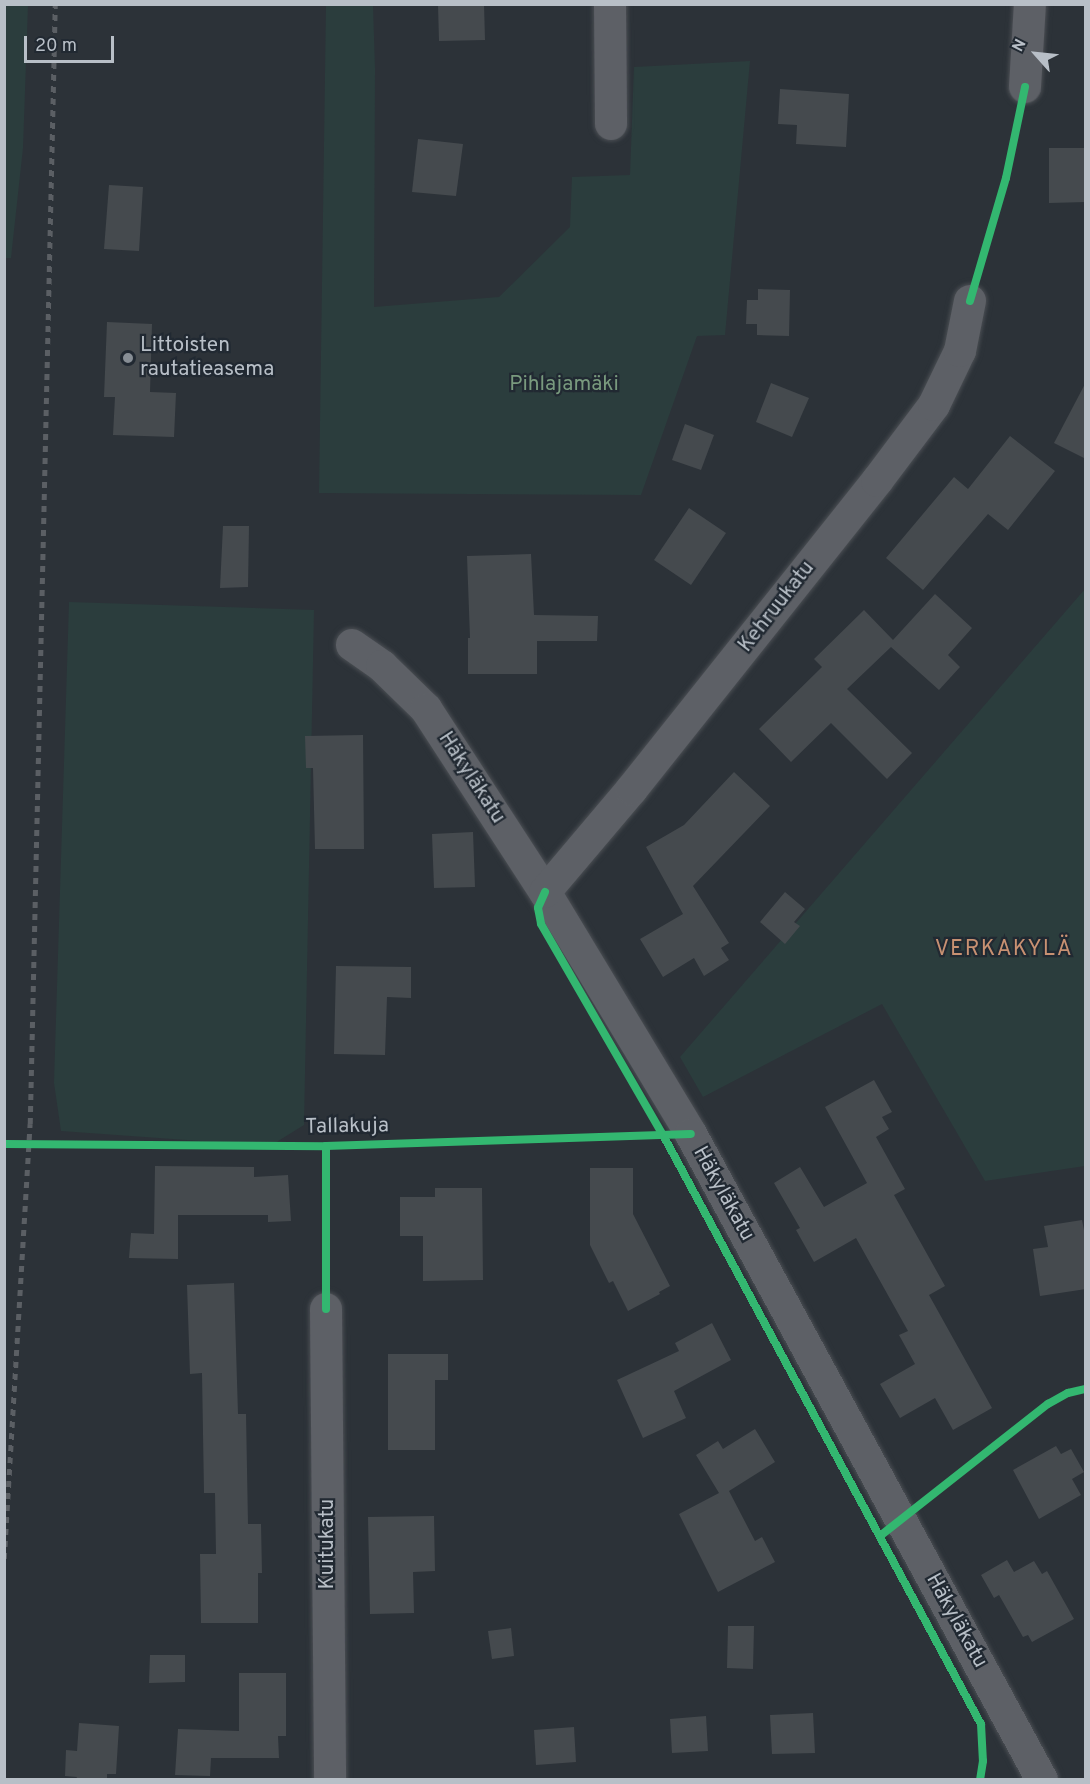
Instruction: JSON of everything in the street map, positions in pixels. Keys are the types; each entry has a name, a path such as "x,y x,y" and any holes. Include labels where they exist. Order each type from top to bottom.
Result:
{"street":[{"path":"610,4 611,124"},
{"path":"1025,87 1030,4"},
{"name":"Kehruukatu","path":"545,892 640,779 877,481 934,405 960,351 970,301"},
{"name":"Häkyläkatu","path":"352,645 382,666 426,710 545,892 691,1134 1042,1779"},
{"name":"Kuitukatu","path":"326,1310 330,1779"}],"green space":[{"path":"4,5 28,5 23,148 11,258 5,258"},
{"name":"Pihlajamäki","path":"326,5 373,5 374,307 499,297 570,227 572,177 630,175 634,67 750,61 725,335 697,336 641,495 319,493"},
{"path":"1085,589 1085,1166 985,1181 882,1004 703,1097 680,1057"},
{"path":"69,602 314,610 304,1125 270,1146 61,1131 54,1083"}],"building":[{"path":"438,4 484,4 485,40 439,41"},
{"path":"780,89 849,94 846,147 796,144 797,125 778,124"},
{"path":"418,139 463,144 456,196 412,192"},
{"path":"1049,148 1086,148 1086,202 1049,203"},
{"path":"109,185 143,187 139,251 104,249"},
{"path":"758,289 790,290 789,336 757,335 757,324 746,324 747,300 758,300"},
{"name":"Littoisten rautatieasema","path":"107,322 152,324 150,392 176,393 174,437 113,435 115,397 104,397"},
{"path":"1086,382 1086,459 1054,443"},
{"path":"771,383 809,398 792,437 756,422"},
{"path":"685,424 714,435 701,470 672,460"},
{"path":"1010,436 1055,471 1008,530 988,514 923,590 886,558 954,477 968,489"},
{"path":"689,508 726,533 691,585 654,560"},
{"path":"223,526 249,526 248,587 220,588"},
{"path":"531,554 534,615 598,616 597,641 537,641 537,674 468,674 468,638 470,638 467,556"},
{"path":"935,594 972,628 948,655 960,667 939,690 891,647 847,689 912,753 887,779 831,723 791,762 759,729 822,667 814,659 864,610 893,640"},
{"path":"363,735 364,849 315,849 313,768 306,768 305,736"},
{"path":"734,772 770,806 693,886 729,943 721,948 729,960 704,976 694,958 663,977 640,939 683,914 646,847 684,825"},
{"path":"473,832 475,887 434,888 432,834"},
{"path":"785,892 805,909 794,922 800,926 785,944 760,922"},
{"path":"336,966 411,967 411,998 387,997 385,1055 334,1054"},
{"path":"874,1080 892,1112 882,1117 889,1129 876,1137 905,1189 894,1195 945,1286 929,1295 992,1408 953,1430 935,1398 900,1418 880,1384 915,1364 899,1335 908,1331 856,1238 814,1262 796,1230 800,1228 774,1183 800,1167 824,1207 867,1183 825,1107"},
{"path":"155,1166 254,1167 254,1177 288,1175 291,1221 268,1222 268,1215 178,1215 178,1259 129,1258 131,1233 154,1234"},
{"path":"590,1168 633,1168 633,1214 670,1286 628,1311 613,1281 609,1283 590,1245"},
{"path":"435,1188 482,1188 483,1280 423,1281 423,1236 400,1236 400,1197 435,1197"},
{"path":"1082,1220 1086,1240 1086,1289 1040,1296 1033,1249 1048,1247 1044,1226"},
{"path":"234,1283 238,1414 246,1414 248,1524 261,1524 262,1573 258,1573 258,1623 201,1623 200,1554 216,1554 215,1493 204,1493 202,1373 190,1374 187,1285"},
{"path":"712,1323 731,1360 674,1391 686,1418 643,1438 617,1380 679,1351 675,1343"},
{"path":"388,1354 448,1354 448,1380 435,1380 435,1450 388,1450"},
{"path":"755,1429 775,1462 729,1491 755,1541 762,1537 775,1562 718,1592 679,1514 719,1493 696,1455 718,1441 723,1449"},
{"path":"1056,1446 1061,1454 1071,1449 1084,1472 1072,1479 1081,1495 1039,1519 1013,1470"},
{"path":"434,1516 435,1571 413,1572 414,1613 370,1614 368,1517"},
{"path":"1007,1560 1014,1572 1034,1561 1042,1574 1047,1571 1074,1619 1032,1642 1028,1635 1023,1637 999,1595 994,1598 981,1575"},
{"path":"728,1626 754,1626 753,1669 727,1668"},
{"path":"511,1628 514,1656 492,1659 488,1631"},
{"path":"150,1655 185,1655 185,1682 149,1683"},
{"path":"239,1673 286,1673 286,1736 278,1736 279,1758 211,1758 210,1776 175,1775 178,1729 239,1731"},
{"path":"813,1713 815,1753 772,1754 770,1715"},
{"path":"706,1716 708,1751 672,1753 670,1719"},
{"path":"79,1723 119,1726 116,1774 107,1774 107,1779 76,1779 77,1777 65,1776 66,1750 77,1751"},
{"path":"574,1727 576,1762 536,1765 534,1730"}],"railway":[{"path":"4,1559 30,1124 55,4"}],"cycle path":[{"path":"970,301 1006,178 1025,87"},
{"path":"545,892 538,908 541,924 663,1135 981,1724 983,1761 980,1780"},
{"name":"Tallakuja","path":"4,1144 326,1146 691,1134"},
{"name":"Tallakuja","path":"326,1146 326,1309"},
{"path":"880,1536 1048,1404 1068,1393 1086,1389"}],"place":[{"name":"Littoisten rautatieasema","path":"128,358"}],"district":[{"name":"VERKAKYLÄ","path":"1004,950"}]}
